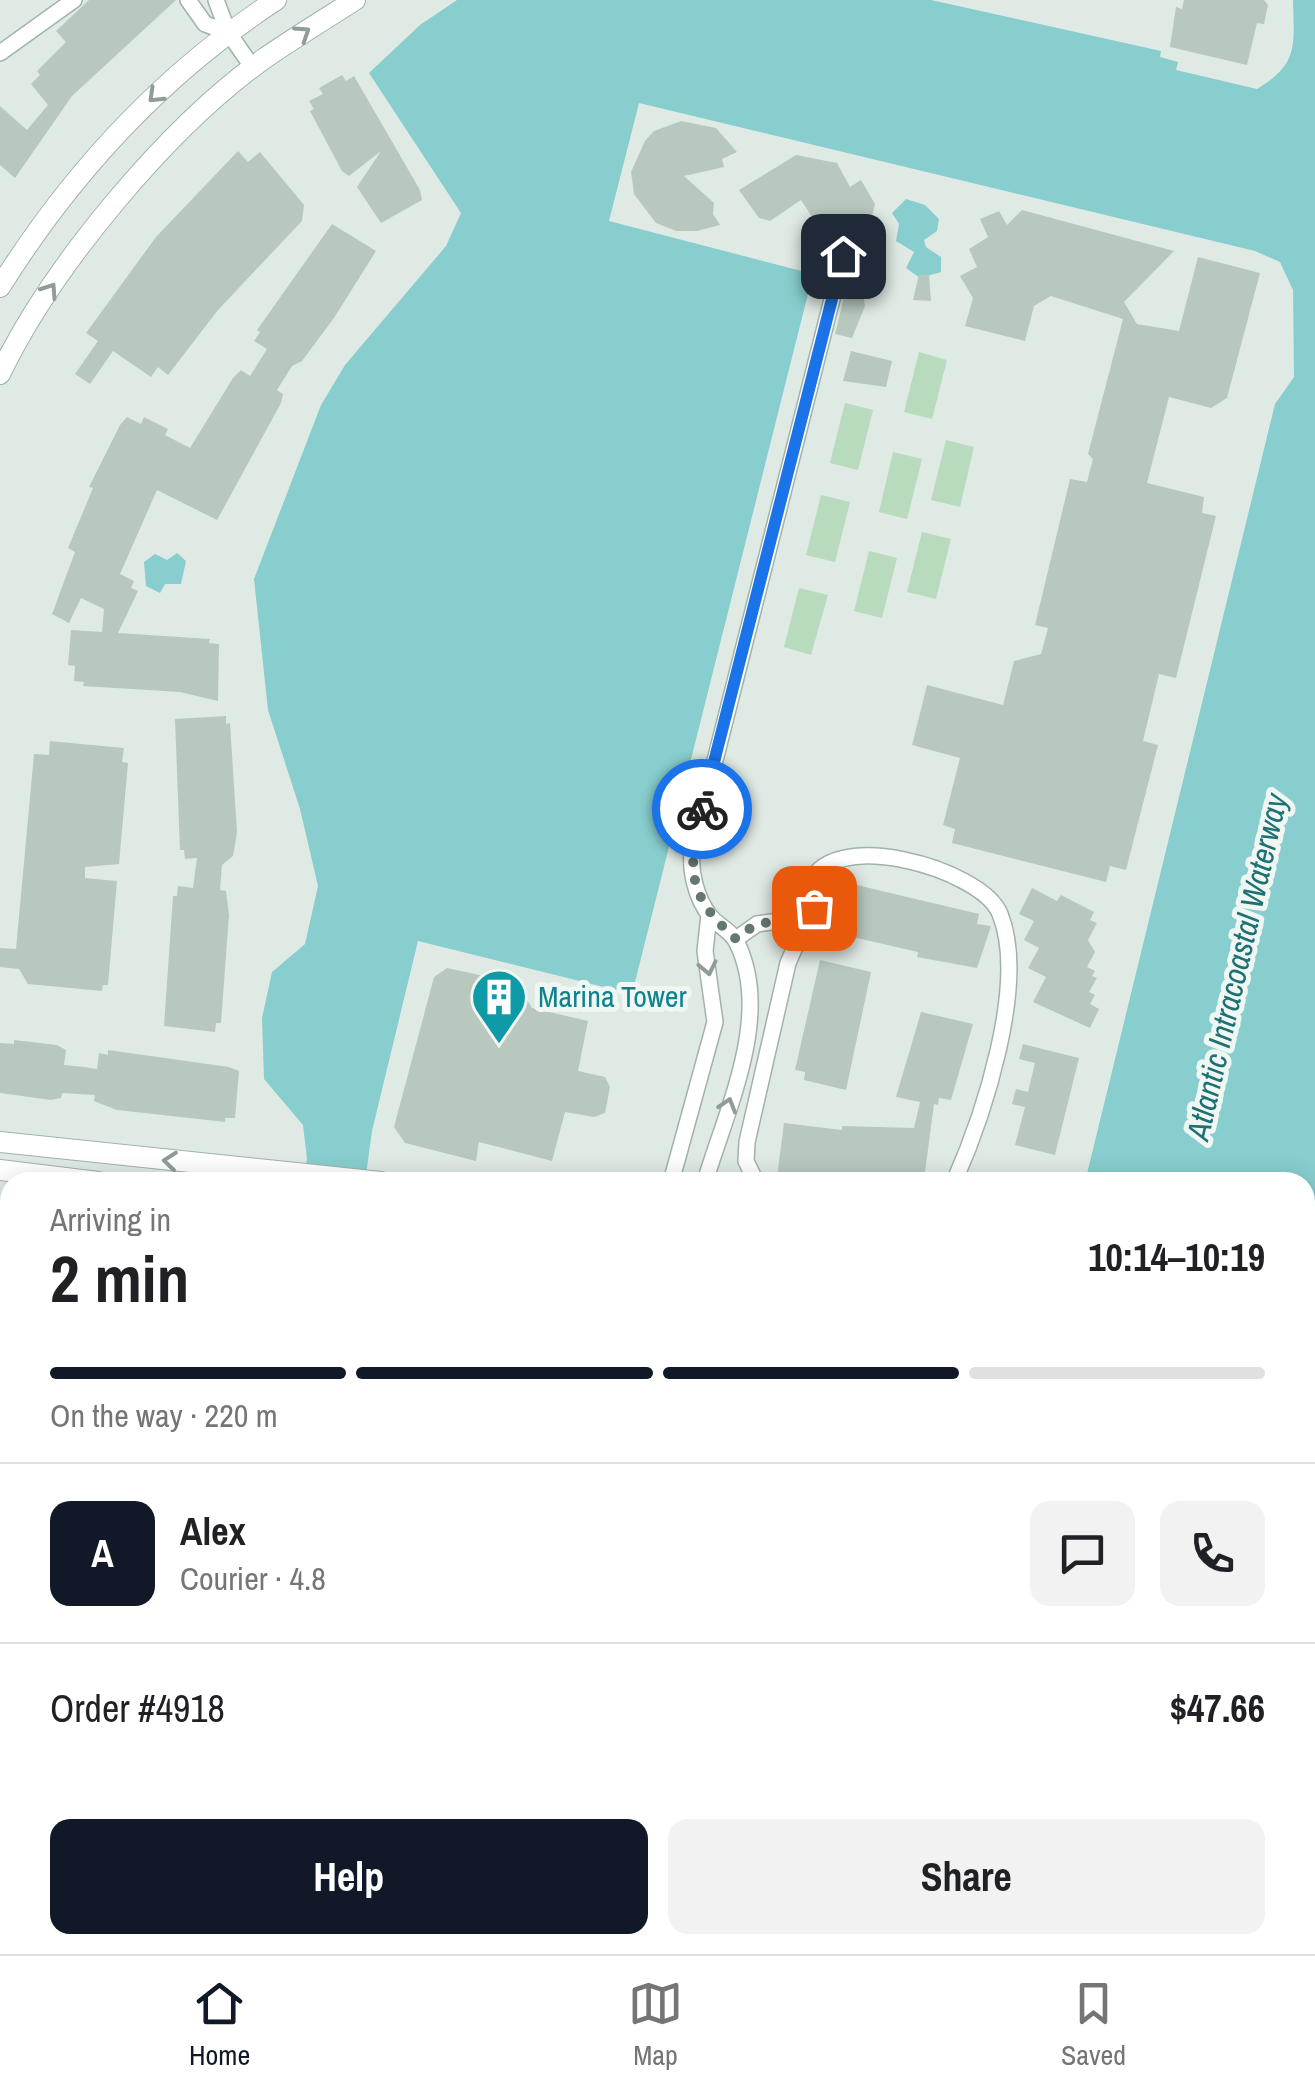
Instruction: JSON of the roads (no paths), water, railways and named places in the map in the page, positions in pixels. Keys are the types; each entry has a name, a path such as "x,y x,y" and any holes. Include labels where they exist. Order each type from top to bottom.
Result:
{"street":[{"path":"0,53 74,0"},
{"path":"188,0 205,24 228,32"},
{"path":"216,0 228,32 253,68"},
{"path":"0,287 26,245 108,141 228,32 276,0"},
{"path":"0,374 69,262 117,202 181,133 253,68 355,0"},
{"path":"708,1172 748,1027 751,990 736,939 710,916 690,872 692,851 843,256"},
{"path":"736,939 756,924 778,921 787,902 807,890 833,861 874,855 960,875 990,896 1001,915 1008,952 1007,996 984,1100 958,1172"},
{"path":"751,1172 746,1161 759,1076 788,963 795,947 814,924 814,908 807,890"},
{"path":"674,1172 715,1022 704,951 710,916"},
{"path":"715,1022 748,1027"},
{"path":"0,1142 283,1172"}],"water":[{"name":"Atlantic Intracoastal Waterway","path":"457,0 931,0 1161,51 1160,57 1178,62 1176,70 1257,89 1287,62 1293,41 1293,0 1315,0 1315,1172 1087,1172 1275,404 1294,377 1293,290 1280,262 1255,251 639,103 609,221 813,274 632,994 418,941 372,1131 366,1172 304,1172 307,1159 303,1125 264,1079 262,1018 272,972 305,944 318,886 300,809 268,710 254,579 321,405 345,365 446,246 461,213 369,73 420,25"},
{"path":"906,199 925,205 939,219 937,231 924,240 926,247 941,257 941,272 920,278 906,268 914,252 896,241 899,224 892,213"},
{"path":"177,553 186,561 181,584 165,584 160,593 146,586 144,562 155,554 167,560"}],"place":[{"name":"Marina Tower","path":"499,1046"}]}
